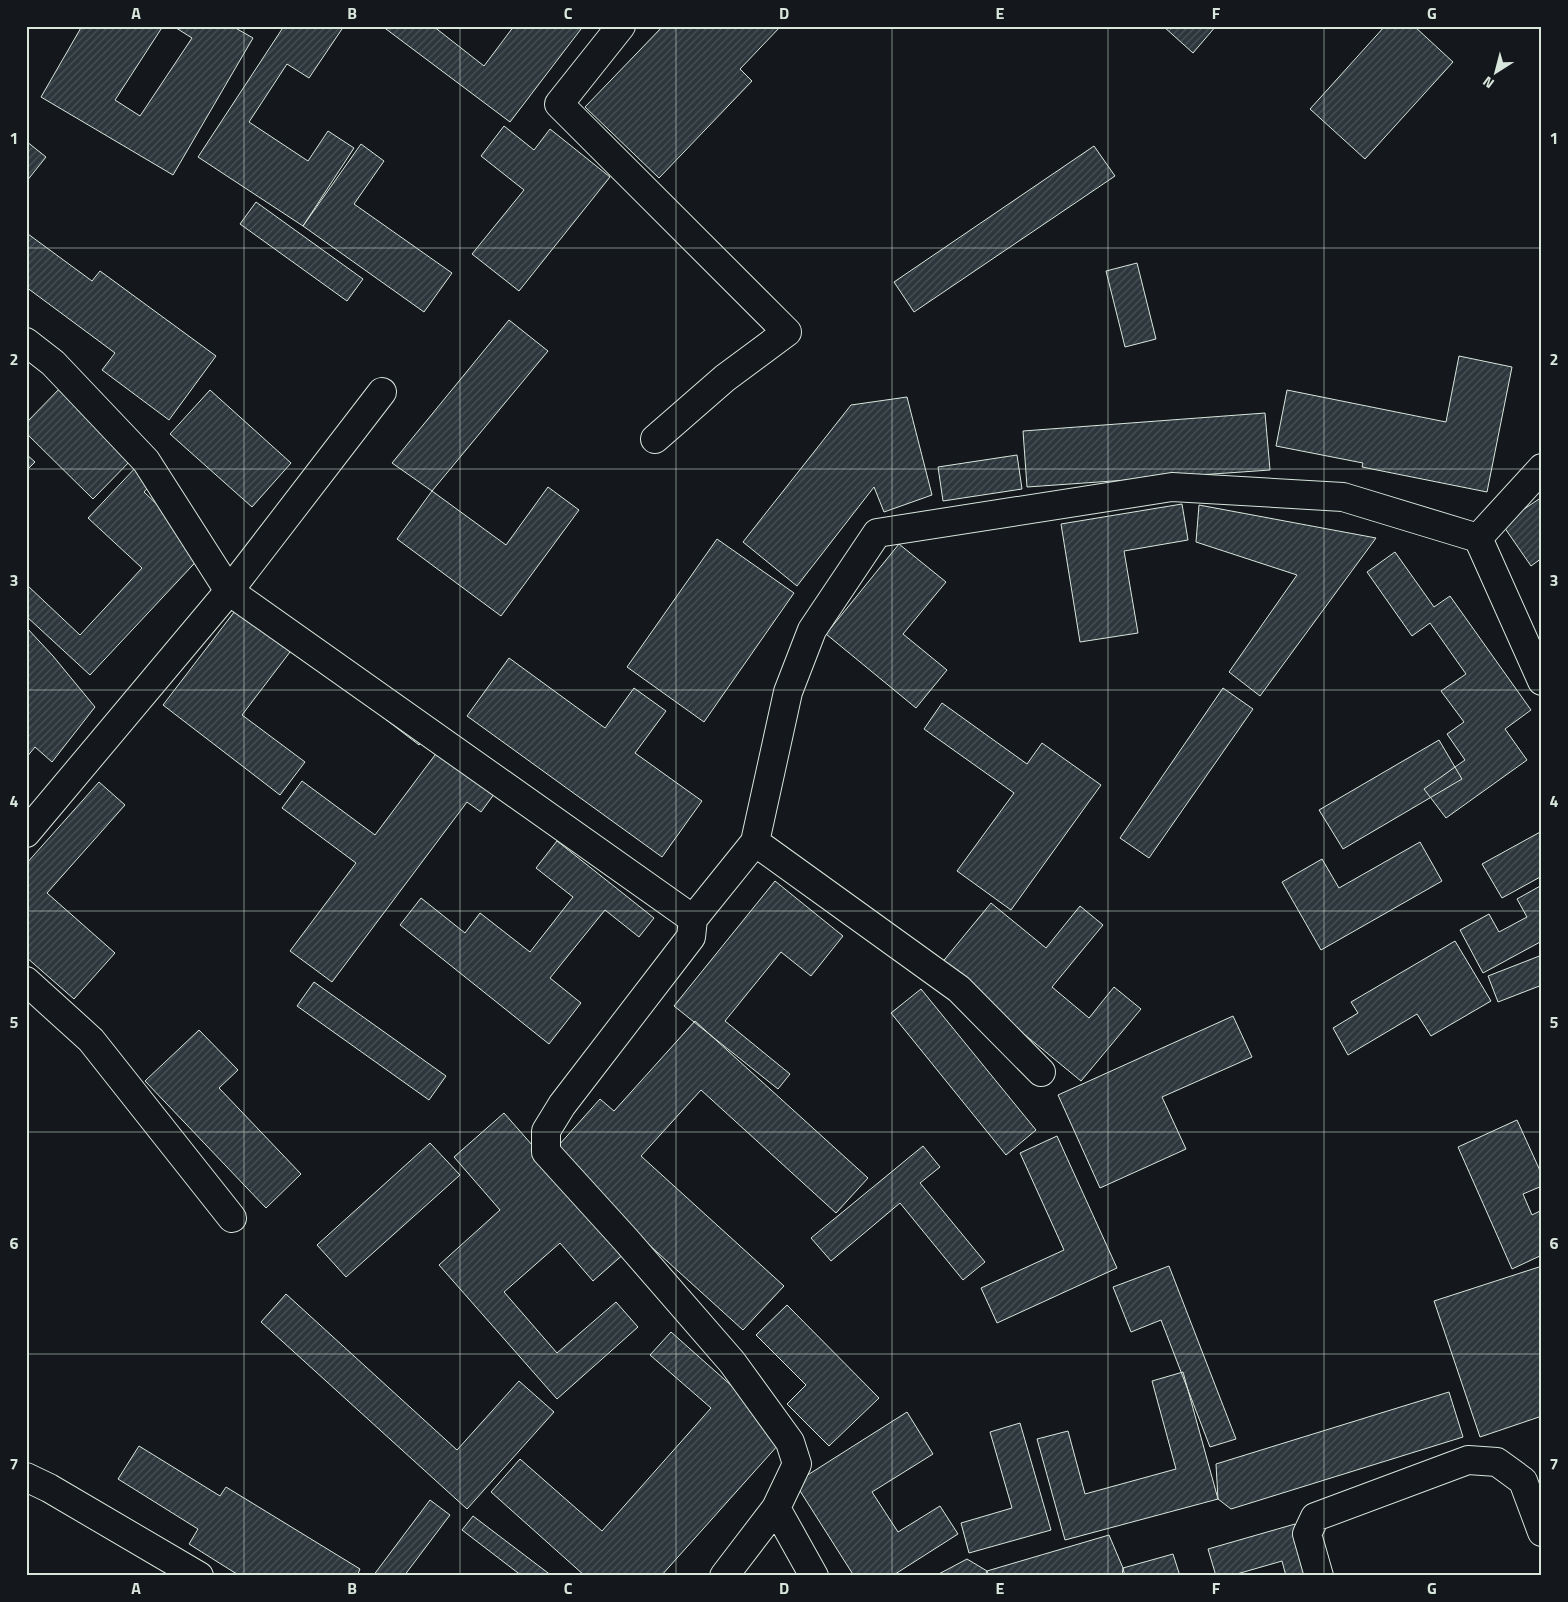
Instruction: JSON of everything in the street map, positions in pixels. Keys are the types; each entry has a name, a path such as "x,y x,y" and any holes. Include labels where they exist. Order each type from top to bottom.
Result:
{"street":[{"path":"621,26 559,104 787,332 725,378 655,439"},
{"path":"26,342 54,363 146,461 229,591 693,919"},
{"path":"26,832 229,591 382,392"},
{"path":"1478,538 1542,468"},
{"path":"724,1576 776,1508 797,1464 790,1442 732,1362 626,1240 546,1152 546,1131 562,1105 691,937 693,919 755,842 788,692 812,630 876,532 1172,488 1343,497 1478,538 1542,681"},
{"path":"755,842 959,989 1041,1072"},
{"path":"26,981 92,1040 232,1218"},
{"path":"1319,1576 1307,1534 1314,1517 1468,1460 1497,1462 1523,1481 1542,1532"},
{"path":"26,1477 49,1488 199,1576"},
{"path":"776,1508 814,1576"}],"building":[{"path":"82,26 163,26 115,100 140,116 192,38 173,26 232,26 253,38 173,175 41,97"},
{"path":"284,26 344,26 309,78 287,64 249,122 308,161 328,131 354,148 303,226 198,157"},
{"path":"382,26 433,26 484,66 514,26 577,26 581,29 510,122"},
{"path":"663,26 781,26 740,69 752,81 659,178 585,107"},
{"path":"1163,26 1216,26 1193,53"},
{"path":"1385,26 1414,26 1453,62 1365,159 1310,109"},
{"path":"504,126 534,150 550,129 610,177 519,291 472,254 524,190 481,156"},
{"path":"26,141 46,157 26,182"},
{"path":"361,144 384,161 354,204 452,273 424,312 303,226"},
{"path":"1094,146 1115,176 914,312 894,282"},
{"path":"256,202 363,279 347,301 240,224"},
{"path":"28,234 92,281 100,271 216,356 169,420 102,370 115,353 26,287 26,237"},
{"path":"1137,263 1156,339 1125,347 1106,271"},
{"path":"509,320 548,351 432,491 392,463"},
{"path":"1459,356 1512,367 1487,492 1362,467 1363,463 1276,446 1287,390 1446,422"},
{"path":"63,385 135,456 93,499 26,433 26,423"},
{"path":"210,390 291,463 252,507 170,434"},
{"path":"907,397 932,495 884,512 874,487 797,586 743,542 851,405"},
{"path":"1265,413 1270,470 1027,487 1023,431"},
{"path":"26,454 35,462 26,471"},
{"path":"1017,455 1022,489 943,501 938,467"},
{"path":"139,464 156,479 144,492 206,551 90,675 26,616 26,588 28,586 80,635 142,568 88,518"},
{"path":"548,487 579,510 501,616 397,539 432,491 506,545"},
{"path":"1542,497 1542,558 1531,566 1502,524"},
{"path":"1182,504 1188,540 1124,551 1138,633 1080,642 1061,524"},
{"path":"1199,505 1376,538 1260,696 1229,672 1297,575 1196,542"},
{"path":"717,539 794,593 704,722 627,667"},
{"path":"899,544 946,582 903,634 947,670 916,708 826,634"},
{"path":"1395,552 1434,607 1450,596 1531,710 1505,729 1527,760 1446,818 1424,789 1465,760 1447,734 1464,722 1441,691 1466,674 1430,623 1412,636 1367,572"},
{"path":"251,590 432,728 419,745 293,648 242,715 305,762 280,795 163,705"},
{"path":"26,627 53,656 95,707 52,762 35,747 26,758"},
{"path":"509,658 605,728 634,688 666,711 635,753 702,801 662,857 467,716"},
{"path":"1223,688 1253,709 1149,858 1120,838"},
{"path":"942,703 1027,764 1042,743 1101,785 1011,910 957,871 1014,793 924,729"},
{"path":"1439,740 1462,779 1343,849 1319,810"},
{"path":"444,743 500,786 481,812 467,802 332,982 290,951 356,863 282,808 302,781 375,835"},
{"path":"99,782 125,805 47,893 115,953 74,999 26,957 26,864"},
{"path":"1542,831 1542,876 1502,898 1482,864"},
{"path":"557,841 654,918 639,937 605,910 550,978 581,1003 549,1044 400,925 421,898 465,933 480,913 530,952 573,897 536,868"},
{"path":"1420,842 1442,881 1321,950 1282,882 1322,859 1339,888"},
{"path":"775,881 843,936 811,976 781,952 725,1021 790,1074 778,1089 674,1006"},
{"path":"1542,885 1542,941 1483,973 1460,930 1489,914 1499,932 1527,917 1517,899"},
{"path":"991,903 1046,948 1080,906 1103,925 1052,987 1089,1018 1114,987 1141,1009 1081,1081 940,965"},
{"path":"1455,941 1491,1001 1431,1036 1417,1014 1348,1055 1333,1028 1358,1013 1351,1002"},
{"path":"1542,955 1542,985 1498,1002 1488,976"},
{"path":"314,982 446,1076 429,1100 297,1006"},
{"path":"921,989 1036,1130 1006,1155 891,1013"},
{"path":"1233,1016 1252,1057 1162,1097 1186,1149 1100,1188 1058,1095"},
{"path":"695,1021 868,1178 836,1213 701,1090 641,1156 784,1286 743,1330 550,1155 600,1099 614,1111"},
{"path":"199,1030 238,1070 219,1088 301,1174 266,1208 145,1081"},
{"path":"504,1113 626,1252 593,1281 560,1243 504,1292 557,1353 616,1302 638,1327 557,1399 439,1265 500,1210 454,1157"},
{"path":"1517,1120 1542,1175 1542,1186 1523,1194 1532,1215 1542,1210 1542,1255 1512,1269 1458,1147"},
{"path":"1057,1136 1117,1268 997,1323 981,1288 1064,1250 1020,1153"},
{"path":"430,1143 460,1175 346,1277 317,1245"},
{"path":"923,1146 940,1167 920,1183 985,1262 963,1280 900,1203 831,1261 811,1238"},
{"path":"1169,1266 1236,1439 1210,1447 1161,1320 1131,1332 1113,1287"},
{"path":"1542,1266 1542,1416 1480,1437 1434,1301"},
{"path":"286,1294 457,1450 519,1381 554,1412 467,1509 261,1322"},
{"path":"787,1305 879,1398 829,1446 787,1404 806,1385 756,1335"},
{"path":"671,1332 787,1435 661,1576 585,1576 491,1492 520,1459 602,1531 711,1408 650,1355"},
{"path":"1183,1372 1218,1499 1065,1540 1037,1439 1068,1431 1085,1494 1176,1469 1152,1381"},
{"path":"1449,1392 1463,1437 1231,1509 1218,1499 1216,1464"},
{"path":"907,1412 933,1454 872,1492 898,1532 940,1506 958,1534 892,1576 854,1576 795,1483"},
{"path":"1020,1423 1051,1530 969,1553 961,1523 1012,1508 990,1432"},
{"path":"139,1446 220,1496 226,1487 360,1569 357,1576 240,1576 189,1544 198,1529 118,1479"},
{"path":"430,1500 450,1515 404,1576 373,1576"},
{"path":"473,1516 552,1576 522,1576 462,1530"},
{"path":"1295,1524 1309,1576 1286,1576 1282,1561 1230,1576 1216,1576 1208,1549"},
{"path":"1109,1535 1123,1568 1122,1576 989,1576 987,1571"},
{"path":"1173,1554 1180,1576 1125,1576 1123,1568"},
{"path":"967,1559 987,1571 986,1576 935,1576"}]}
